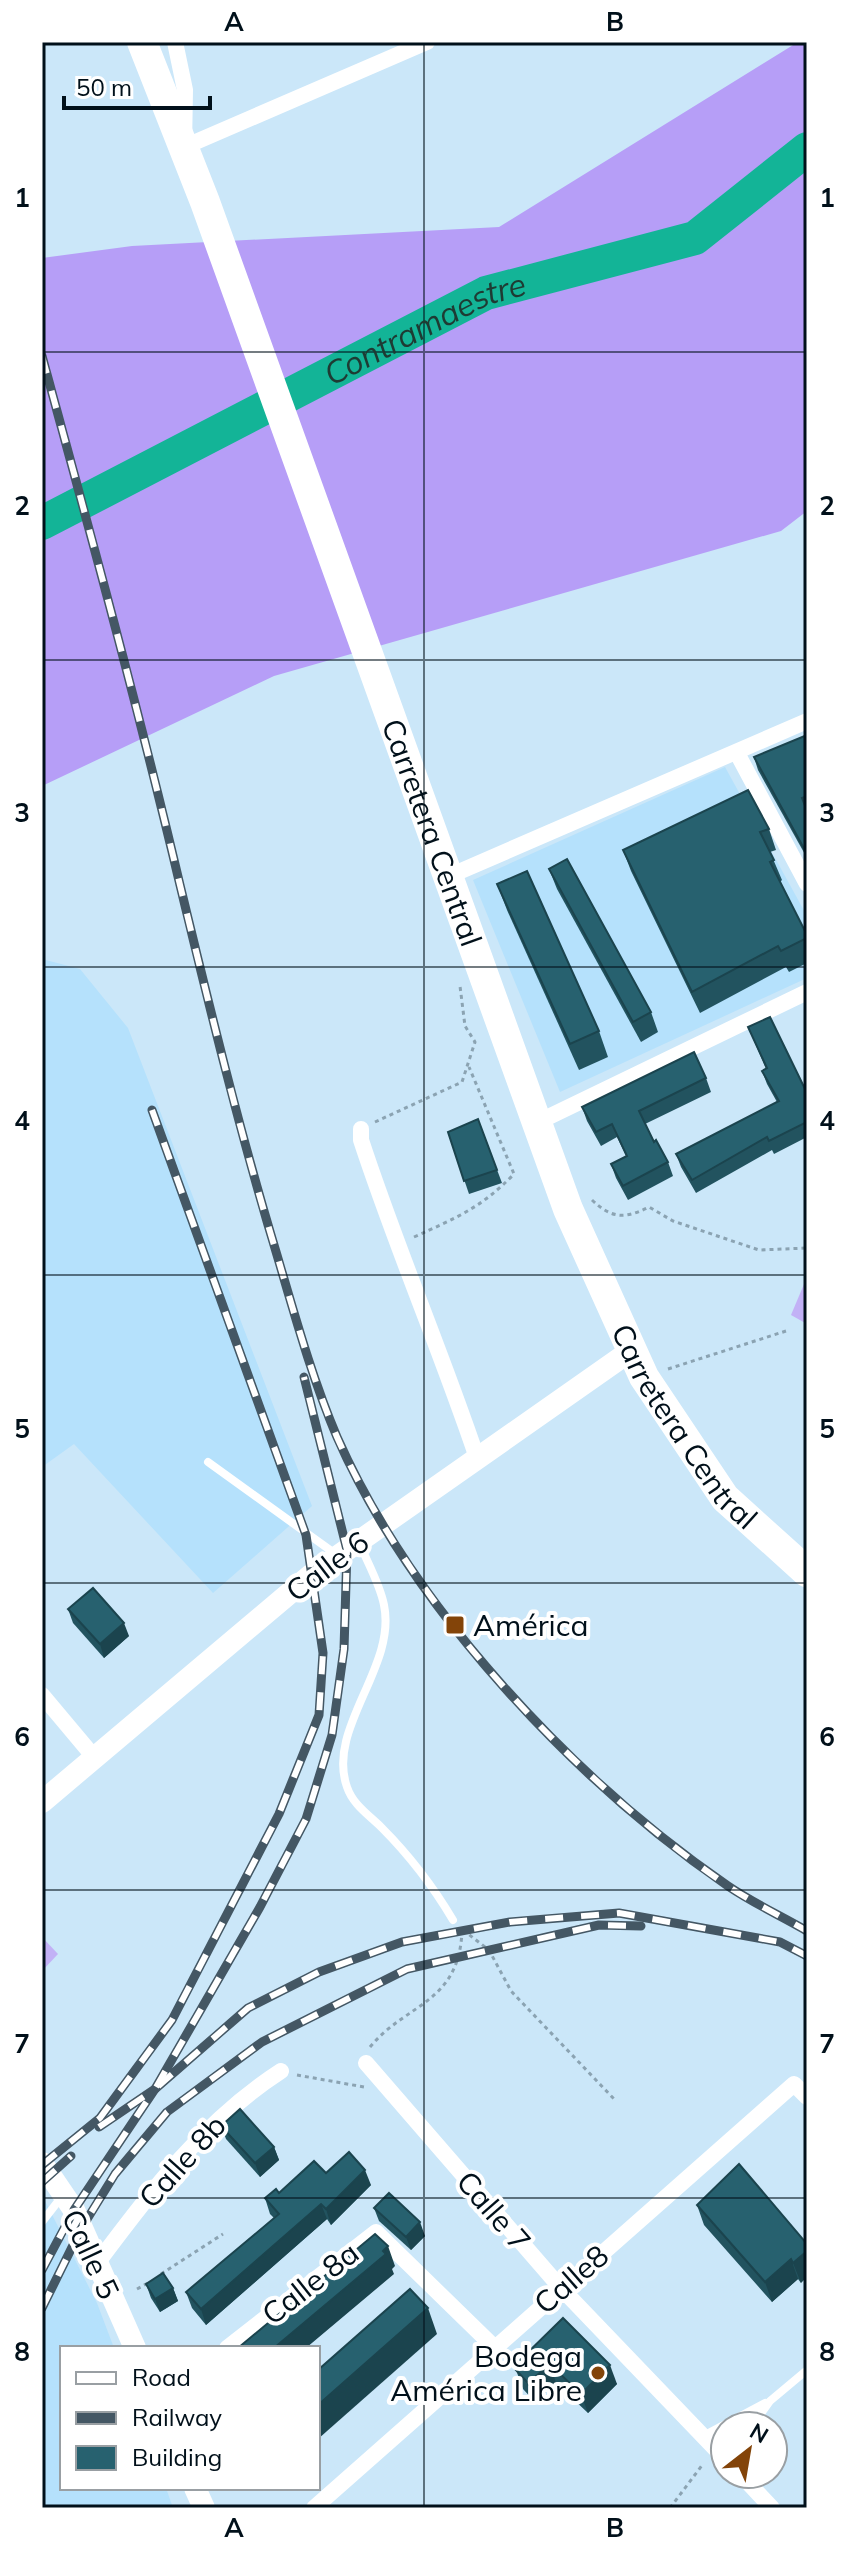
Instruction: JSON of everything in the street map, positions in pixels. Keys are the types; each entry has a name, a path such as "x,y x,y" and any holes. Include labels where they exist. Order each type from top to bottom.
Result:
{"highway":[{"name":"Carretera Central","path":"142,42 205,202 568,1209 636,1364 725,1498 807,1572"}],"street":[{"path":"175,42 185,90 184,147 427,42"},
{"path":"447,877 807,721"},
{"path":"737,753 807,884"},
{"path":"536,1123 807,992"},
{"path":"361,1129 361,1140 398,1248 477,1458"},
{"name":"Calle 6","path":"42,1802 339,1556 477,1458 636,1364"},
{"path":"42,1695 94,1757"},
{"name":"Calle 7","path":"366,2063 560,2287 709,2443"},
{"name":"Calle 8b","path":"96,2265 140,2206 208,2125 281,2071"},
{"name":"Calle8","path":"314,2508 560,2287 794,2084 807,2097"},
{"name":"Calle 5","path":"42,2163 74,2210 134,2346"},
{"name":"Calle 8a","path":"230,2346 376,2232 494,2347"},
{"path":"755,2490 772,2508"}],"lane":[{"path":"208,1462 339,1556"},
{"path":"358,1542 385,1605 384,1643 350,1736 343,1768 347,1789 362,1811 383,1829 412,1863 458,1926"},
{"path":"42,2222 64,2195"},
{"path":"759,2410 807,2370"},
{"path":"764,2410 770,2401"}],"path":[{"path":"361,1129 462,1082 475,1042 465,1026 459,982"},
{"path":"398,1248 407,1240 452,1221 491,1199 514,1174 469,1067"},
{"path":"588,1190 593,1201 610,1215 628,1217 649,1207 673,1221 759,1250 807,1248"},
{"path":"636,1364 786,1331"},
{"path":"366,2063 369,2048 381,2033 419,2010 447,1981 461,1956 458,1926"},
{"path":"458,1926 489,1950 511,1991 615,2100"},
{"path":"281,2071 390,2091"},
{"path":"137,2289 223,2234"},
{"path":"670,2508 709,2455"}],"shaded area":[{"path":"798,42 807,42 807,511 781,531 274,676 42,786 42,258 132,246 499,227"},
{"path":"725,767 807,916 807,978 560,1092 473,880"},
{"path":"42,959 80,969 128,1028 312,1506 213,1593 74,1444 42,1467"},
{"path":"807,1277 807,1324 791,1315"},
{"path":"42,1937 58,1954 42,1971"},
{"path":"42,2195 97,2303 113,2346 60,2346 60,2490 167,2490 173,2508 42,2508"}],"building":[{"path":"807,735 807,796 802,798 807,811 807,854 754,757"},
{"path":"748,790 769,829 760,832 774,860 770,862 807,938 781,951 778,946 692,992 623,850"},
{"path":"567,859 651,1012 633,1022 549,869"},
{"path":"527,871 599,1031 570,1044 497,884"},
{"path":"770,1017 807,1089 807,1122 769,1141 767,1137 692,1180 676,1154 779,1101 762,1071 767,1068 748,1027"},
{"path":"694,1052 706,1078 639,1111 668,1162 623,1186 611,1164 627,1156 612,1124 596,1132 582,1107"},
{"path":"478,1119 497,1170 464,1181 448,1132"},
{"path":"93,1588 124,1623 100,1644 68,1609"},
{"path":"240,2109 274,2147 255,2163 221,2126"},
{"path":"349,2152 365,2170 326,2209 321,2204 201,2309 186,2292 279,2214 265,2198 276,2189 279,2193 314,2161 326,2173"},
{"path":"739,2164 807,2244 807,2251 793,2263 791,2259 765,2282 697,2205"},
{"path":"389,2193 420,2222 406,2237 374,2208"},
{"path":"375,2234 388,2246 383,2251 386,2254 276,2346 240,2346"},
{"path":"163,2273 173,2288 155,2299 146,2284"},
{"path":"410,2289 428,2308 320,2403 320,2368"},
{"path":"563,2318 610,2365 581,2394 550,2364 528,2383 516,2370 523,2364 520,2360"}],"waterway":[{"name":"Contramaestre","path":"42,523 486,293 695,238 807,149"}],"railway":[{"path":"42,356 131,686 250,1163 304,1347 337,1437 369,1501 408,1565 503,1686 557,1743 670,1843 738,1892 807,1931"},
{"path":"42,2165 100,2118 172,2020 279,1814 319,1715 323,1653 306,1535 152,1110"},
{"path":"42,2270 74,2210 155,2089 260,1907 306,1819 332,1735 344,1649 347,1550 304,1377"},
{"path":"99,2127 155,2089 248,2008 319,1972 402,1942 510,1922 619,1913 780,1942 807,1956"},
{"path":"42,2308 81,2229 115,2174 167,2112 262,2042 407,1969 599,1925 641,1926"},
{"path":"42,2182 71,2156"}],"place":[{"name":"América","path":"455,1625"},
{"name":"Bodega América Libre","path":"598,2373"}]}
